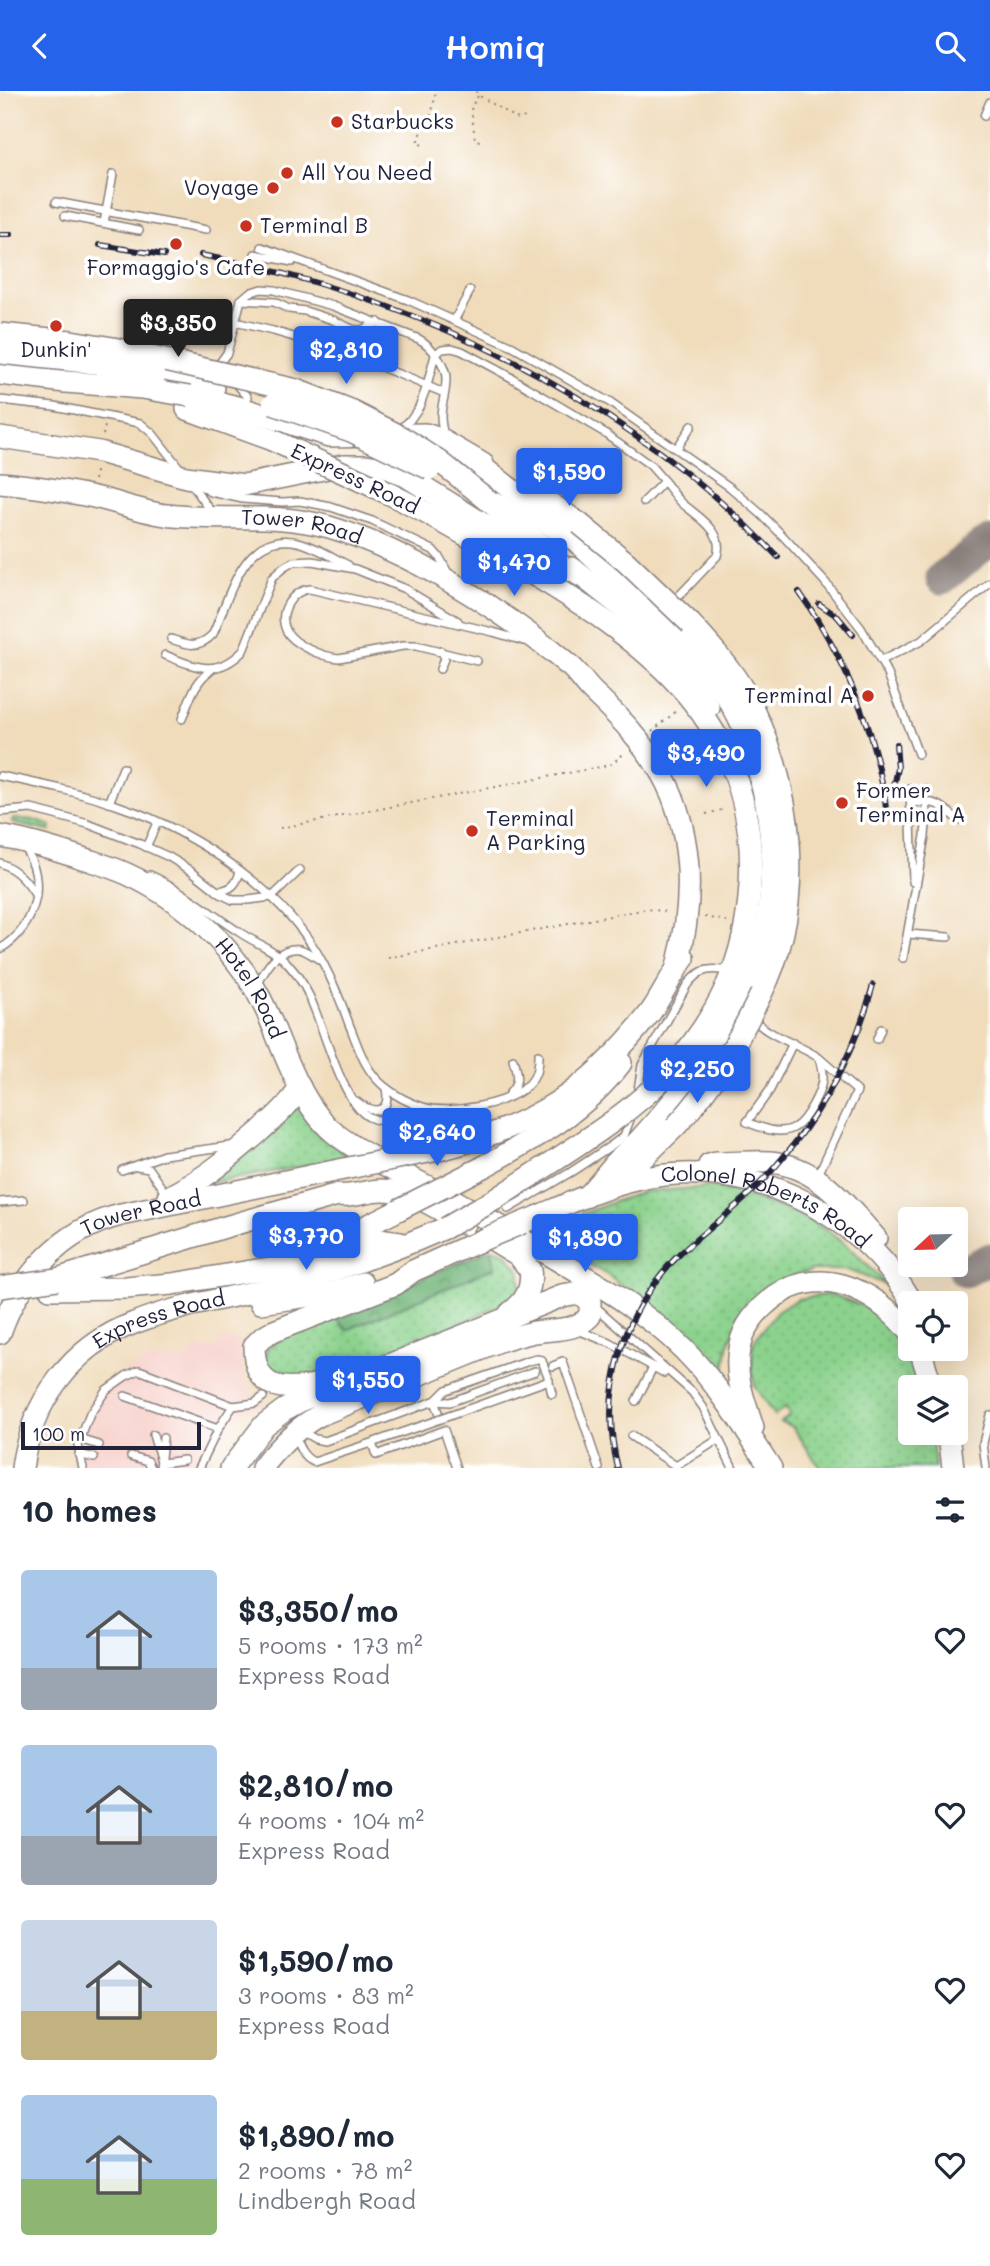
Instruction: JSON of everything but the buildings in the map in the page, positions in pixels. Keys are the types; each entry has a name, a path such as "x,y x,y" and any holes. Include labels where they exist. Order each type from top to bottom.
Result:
{"street":[{"path":"0,334 113,348 296,390 353,412 430,454 581,576 655,628 677,636 708,669 731,705 753,757 765,801 771,853 770,899 762,942 747,985 718,1040 679,1095 586,1197"},
{"path":"0,353 96,363 190,396 238,407 329,436 425,434 525,486 580,524 648,582 691,624 730,669 748,698 766,738 785,812 789,844 788,886 785,920 776,961 732,1051 708,1088 675,1127 642,1159 622,1170 610,1171"},
{"name":"Express Road","path":"0,374 127,393 190,396 272,440 390,494 443,522 595,613 655,628 697,685 712,714 732,765 746,816 751,880 740,948 735,1005 705,1028 647,1095 612,1123 494,1200 445,1228 360,1262 308,1279 155,1316 106,1336 88,1348 64,1371 46,1396 29,1436 22,1468"},
{"path":"190,396 248,397 273,404 351,431 472,488"},
{"path":"0,437 99,452 186,477 244,485 343,465 385,468 406,476 480,522 581,576"},
{"path":"472,459 646,599 655,628"},
{"name":"Tower Road","path":"0,483 91,496 165,515 285,518 328,526 399,555 488,606 570,665 645,736 668,786 682,828 693,916 677,967 652,1010 596,1073 550,1107 493,1135 438,1150 176,1200 92,1224 50,1254 19,1290 0,1333"},
{"name":"Hotel Road","path":"3,837 119,866 173,901 205,927 233,958 257,992 300,1087 318,1118 348,1143 615,1294 648,1318 703,1371 766,1461"},
{"path":"195,1281 300,1252 350,1234 519,1147 568,1117 597,1093 623,1061 633,1032"},
{"path":"176,1200 248,1142 290,1103 300,1087"},
{"path":"0,1287 53,1284 225,1227 338,1195 357,1181 363,1170 362,1160 348,1143"},
{"path":"680,1174 716,1163 766,1162 788,1166 817,1177 835,1192 894,1257 907,1291"},
{"name":"Colonel Roberts Road","path":"413,1271 482,1240 515,1216 636,1180 680,1174 706,1174 769,1186 809,1203 863,1241 892,1272 905,1291"},
{"path":"338,1195 384,1190 416,1197 519,1255 530,1270 529,1292 518,1306 499,1320"},
{"name":"Express Road","path":"53,1284 149,1287 282,1266 378,1240 406,1244"},
{"path":"155,1316 318,1295 413,1271"},
{"path":"296,1431 263,1397 251,1379 248,1368 254,1346 274,1331 396,1284 413,1271"},
{"path":"766,1461 743,1400 738,1361 740,1343 757,1313 769,1301 797,1286 822,1282 863,1292 898,1319"},
{"path":"231,1468 257,1433 278,1414 312,1395 571,1293 579,1293 590,1302 590,1316 573,1328 531,1332 491,1345 339,1405 304,1423 262,1468"},
{"path":"254,1346 259,1371 275,1387 311,1386 362,1374"},
{"path":"950,1445 953,1468"}],"lane":[{"path":"984,116 990,102"},
{"path":"104,223 113,174"},
{"path":"56,202 206,230"},
{"path":"65,216 139,230"},
{"path":"262,247 455,319 513,347 572,379 676,448 739,495 775,528 853,618 881,661 918,754"},
{"path":"255,254 306,264"},
{"path":"248,397 233,378 228,353 235,322 241,300 249,293 261,289 274,290 378,322 419,339 429,347 445,374 440,417 449,445"},
{"path":"455,319 470,291"},
{"path":"303,298 315,314"},
{"path":"241,300 274,302 289,309 315,314 354,330 362,330 378,322"},
{"path":"235,322 348,353 444,393"},
{"path":"393,434 402,429 415,414 427,386 435,355 447,347 462,351 605,433 650,465 680,501 713,530 719,546 714,560 679,596 655,628"},
{"path":"190,396 228,353"},
{"path":"0,400 54,406 140,423 153,434 216,518"},
{"path":"676,448 691,426"},
{"path":"186,477 211,492 222,495 263,501 311,502 365,518 433,550 457,587"},
{"path":"645,502 664,481"},
{"path":"472,488 515,506 646,599 668,600 679,596"},
{"path":"171,639 192,646 207,641 213,634 241,568 255,551 275,542 295,541 405,589 465,625"},
{"path":"182,719 194,688 202,676 234,660 243,651 266,589 272,578 283,568 293,562 312,562 355,569"},
{"path":"881,661 921,641 990,583"},
{"path":"478,661 416,646 331,658 292,638 286,631 284,622 288,605 293,596 301,590 310,589 465,625 545,647"},
{"path":"440,669 444,659 441,651"},
{"path":"165,655 198,667 213,669"},
{"path":"109,803 123,768"},
{"path":"0,776 55,787 109,803 157,823 211,851 240,871 272,897 302,929 337,990 363,1061 369,1070 386,1088 407,1101 423,1107 445,1110"},
{"path":"910,789 913,897"},
{"path":"903,958 925,836 925,789"},
{"path":"911,803 937,803 958,820"},
{"path":"0,812 31,809 88,824 169,857 233,900 248,901 272,897 300,870"},
{"path":"146,847 157,823"},
{"path":"0,949 17,937 32,909 38,887 36,871 24,848 3,837"},
{"path":"0,863 15,870 36,896"},
{"path":"139,870 169,883 287,962 302,982 314,1007 345,1087 359,1110 368,1117 389,1122 412,1121 445,1110 491,1103 523,1089 530,1083 538,1066 538,1055"},
{"path":"216,891 232,888 240,871"},
{"path":"908,934 948,937"},
{"path":"257,992 267,965 292,949 303,950 322,961"},
{"path":"515,1216 571,1172 624,1136 637,1097 642,1065 679,997 696,974 707,969 721,970"},
{"path":"735,1005 769,1032 819,1058 857,1091 817,1177"},
{"path":"877,1039 881,1029"},
{"path":"718,1040 743,1030 769,1032"},
{"path":"793,1043 770,1090 747,1122 782,1131 797,1127 820,1091 823,1071 819,1058"},
{"path":"506,1097 516,1087 518,1080 513,1060"},
{"path":"352,1098 372,1111 378,1110 385,1106 386,1088"},
{"path":"122,1170 164,1155 212,1150 248,1142"},
{"path":"133,1166 149,1168 176,1200"},
{"path":"0,1202 24,1200"},
{"path":"590,1302 692,1392 703,1407 733,1468"},
{"path":"573,1328 610,1343 677,1380"},
{"path":"549,1378 449,1416 314,1462 299,1447 296,1431 325,1441 435,1400 446,1391 529,1360 542,1361 549,1378 552,1394"},
{"path":"553,1366 563,1362 599,1468"},
{"path":"636,1401 653,1367"},
{"path":"83,1468 78,1445 90,1414 106,1390 139,1370 233,1406 255,1403 263,1397"},
{"path":"435,1400 450,1402 535,1371"},
{"path":"125,1396 161,1413 218,1429"},
{"path":"435,1400 457,1468"},
{"path":"199,1468 233,1406"},
{"path":"986,1468 983,1443 990,1415"},
{"path":"376,1441 376,1455 441,1423"},
{"path":"153,1435 161,1466"},
{"path":"631,1437 676,1466 719,1439"},
{"path":"161,1466 163,1438"},
{"path":"80,1439 99,1445"},
{"path":"79,1454 94,1458"},
{"path":"131,1456 148,1461 150,1468"},
{"path":"161,1466 172,1459 184,1460"}],"path":[{"path":"422,145 417,142 432,112 436,91"},
{"path":"476,91 478,95 518,119 525,117"},
{"path":"478,95 471,107 475,140 480,141"},
{"path":"103,435 106,421"},
{"path":"93,484 97,467"},
{"path":"280,828 610,765 684,705"},
{"path":"706,814 733,807"},
{"path":"388,958 647,909 735,922"}],"shaded area":[{"path":"220,1338 238,1338 244,1372 252,1396 262,1406 244,1411 217,1446 205,1468 85,1468 76,1464 70,1452 81,1423 98,1393 124,1371 150,1359 189,1358 194,1348 217,1348"}],"green space":[{"path":"13,818 33,820 51,826 50,831 12,823"},
{"path":"299,1108 313,1127 349,1158 209,1183 288,1113"},
{"path":"712,1187 778,1207 816,1224 844,1244 886,1285 847,1270 812,1270 772,1283 742,1310 728,1347 724,1378 698,1346 655,1309 607,1275 562,1250 535,1231 641,1192"},
{"path":"491,1249 505,1253 520,1271 518,1297 431,1336 335,1372 293,1380 273,1377 265,1359 268,1348 284,1336 323,1321 495,1267"},
{"path":"491,1249 495,1267 347,1330 334,1315"},
{"path":"831,1294 872,1311 898,1335 898,1361 912,1361 918,1375 898,1375 898,1445 932,1445 935,1468 820,1468 793,1427 781,1422 789,1416 786,1407 774,1416 754,1385 754,1341 777,1312 797,1299"}],"taxiway":[{"path":"942,578 990,542"},
{"path":"968,1270 990,1259"}],"railway":[{"path":"0,235 11,235"},
{"path":"100,245 164,255"},
{"path":"201,255 281,273 360,297 438,326 513,361 585,402 654,448 718,500 778,557"},
{"path":"799,592 831,643 857,698 876,756 887,816"},
{"path":"819,604 837,616 853,635"},
{"path":"893,791 898,768 896,744"},
{"path":"618,1468 611,1410 620,1352 630,1325 644,1299 681,1253 741,1201 792,1147 834,1082 857,1034 873,985"}],"place":[{"name":"Starbucks","path":"337,122"},
{"name":"All You Need","path":"287,173"},
{"name":"Voyage","path":"273,188"},
{"name":"Terminal B","path":"246,226"},
{"name":"Formaggio's Cafe","path":"176,244"},
{"name":"Dunkin'","path":"56,326"},
{"name":"Terminal A","path":"868,696"},
{"name":"Former Terminal A","path":"842,803"},
{"name":"Terminal A Parking","path":"472,831"}]}
